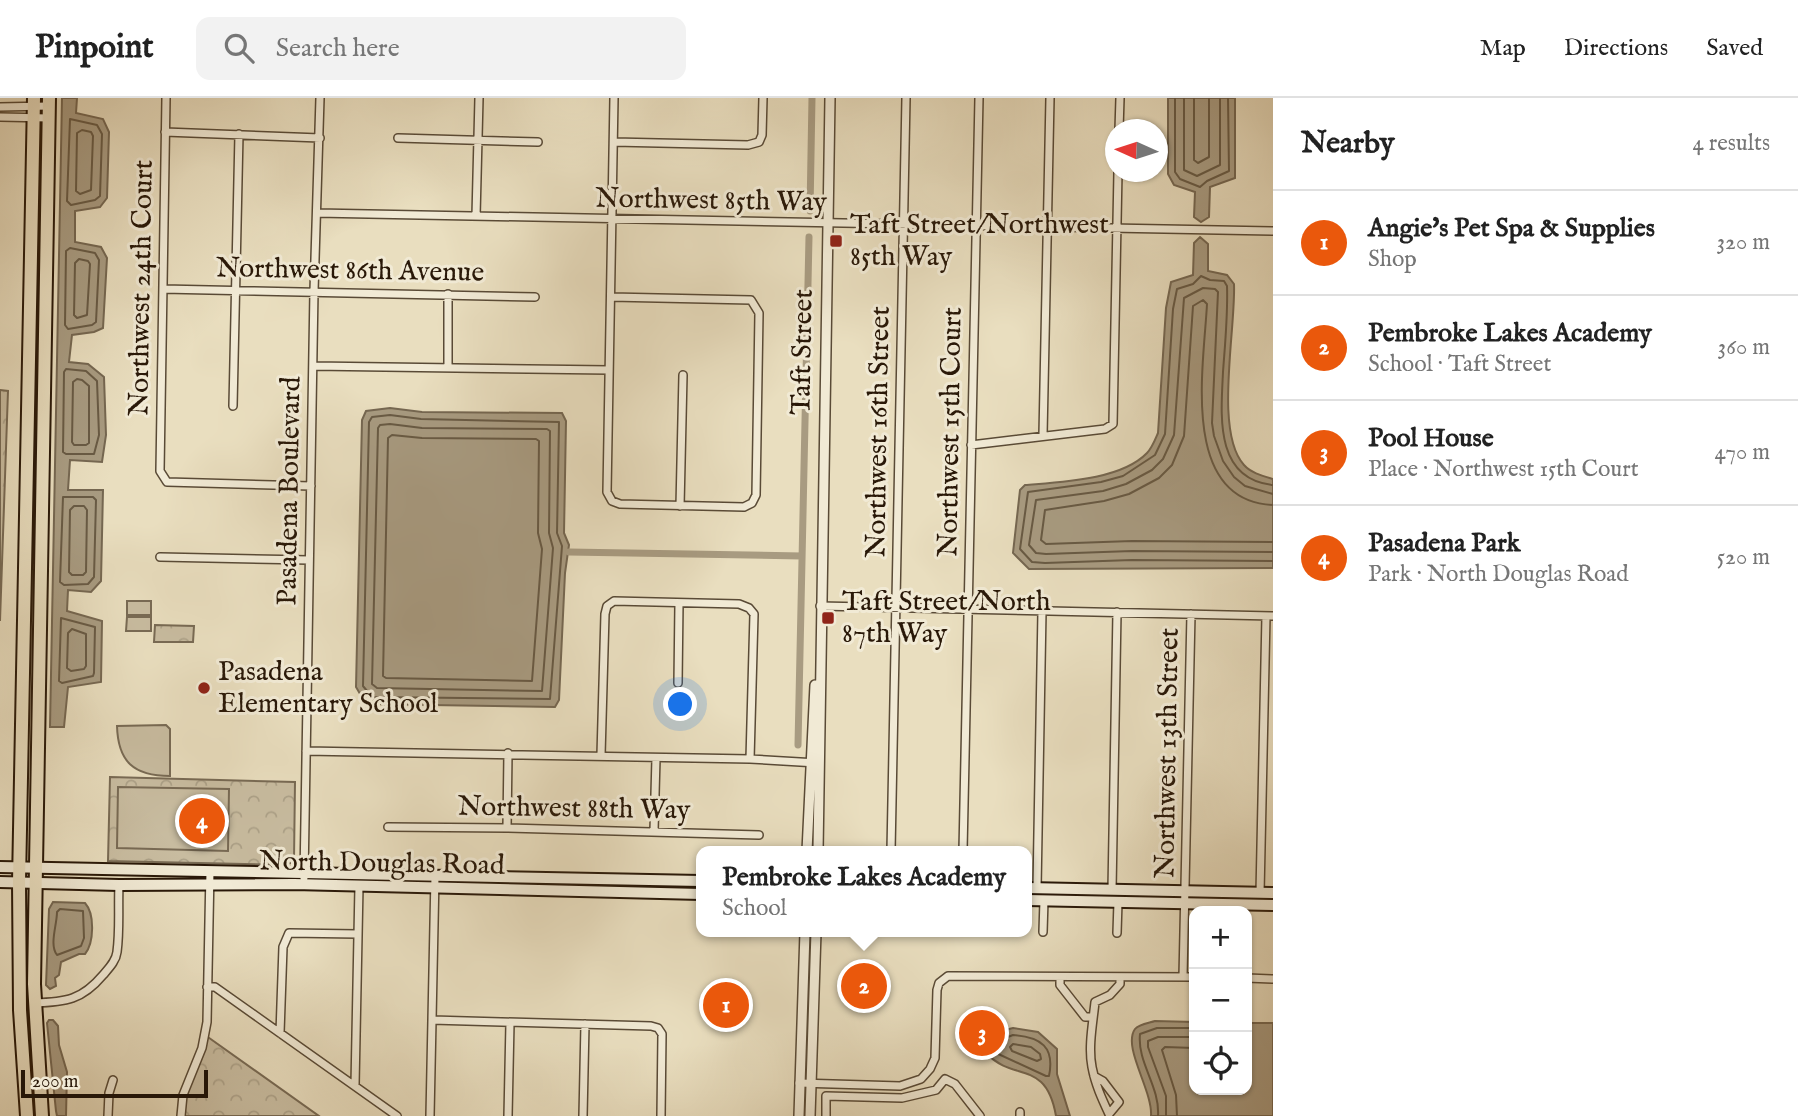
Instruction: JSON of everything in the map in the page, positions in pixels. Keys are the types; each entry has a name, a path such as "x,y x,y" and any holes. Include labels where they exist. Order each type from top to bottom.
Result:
{"main road":[{"path":"42,1116 34,1003 49,107"},
{"path":"27,1116 20,1010 19,867 33,108"},
{"name":"North Douglas Road","path":"0,867 304,872 696,894"},
{"name":"North Douglas Road","path":"0,882 359,886 435,881 696,881"},
{"path":"1032,888 1112,890 1273,905"},
{"path":"1032,900 1118,902 1273,893"}],"street":[{"name":"Northwest 24th Court","path":"166,98 160,471 167,482 310,486"},
{"name":"Pasadena Boulevard","path":"304,884 310,486 320,98"},
{"path":"476,216 479,98"},
{"path":"611,297 751,300 754,304 759,313 756,495 752,503 744,507 620,504 612,501 607,492 614,98"},
{"path":"614,142 748,145 759,142 762,135 763,98"},
{"name":"Taft Street","path":"818,846 830,98"},
{"name":"Northwest 16th Street","path":"891,846 906,98"},
{"name":"Northwest 15th Court","path":"962,846 979,98"},
{"path":"1043,435 1050,98"},
{"path":"1119,119 1120,98"},
{"path":"0,107 49,107"},
{"path":"0,117 33,108 49,107"},
{"path":"165,132 320,138"},
{"path":"233,406 239,134"},
{"path":"398,138 538,142"},
{"path":"971,445 1105,429 1113,424 1118,182"},
{"name":"Northwest 85th Way","path":"317,213 1273,231"},
{"name":"Northwest 86th Avenue","path":"163,289 535,297"},
{"path":"448,294 448,368"},
{"path":"313,366 609,370"},
{"path":"680,506 683,375"},
{"path":"160,557 309,560"},
{"path":"601,755 605,614 607,606 614,601 739,604 749,608 754,614 750,758"},
{"path":"678,683 679,603"},
{"path":"820,606 1270,616 1260,893"},
{"name":"Taft Street","path":"807,846 820,606"},
{"path":"1032,888 1042,611"},
{"path":"1112,890 1117,612"},
{"name":"Northwest 13th Street","path":"1183,977 1191,614"},
{"path":"306,751 750,758 821,763"},
{"path":"507,828 508,753"},
{"path":"654,831 656,758"},
{"name":"Northwest 88th Way","path":"388,827 759,835"},
{"path":"181,1116 183,1095 205,1035 210,871"},
{"path":"430,1116 435,881"},
{"path":"34,1003 58,1002 78,997 94,985 113,964 117,954 119,885"},
{"path":"355,1086 359,886"},
{"path":"1043,932 1044,900"},
{"path":"1118,902 1118,933"},
{"path":"280,1033 283,947 289,933 357,934"},
{"path":"799,1116 805,937"},
{"path":"810,1116 816,937"},
{"path":"799,1083 905,1085 921,1079 930,1069 935,1053 937,990 943,978 953,975 1189,977"},
{"path":"1060,977 1060,985 1085,1017 1093,1017"},
{"path":"1094,1076 1103,1081 1119,1102 1108,1114 1098,1089 1094,1076 1091,1065 1093,1017 1095,1002 1110,995 1120,985 1120,978"},
{"path":"1252,978 1273,979"},
{"path":"207,987 215,988 397,1116"},
{"path":"432,1020 658,1028 662,1034 661,1116"},
{"path":"508,1116 510,1023"},
{"path":"583,1116 585,1024"},
{"path":"930,1069 955,1084 980,1116"},
{"path":"826,1116 826,1096 902,1098 936,1090 945,1079"},
{"path":"108,1116 108,1093 113,1080"}],"green space":[{"path":"0,390 8,391 0,621"},
{"path":"127,601 151,601 151,615 127,615"},
{"path":"127,617 151,617 151,631 126,631"},
{"path":"155,625 194,626 193,642 154,642"},
{"path":"166,725 170,729 170,776 147,773 130,764 121,749 117,726"},
{"path":"110,777 295,782 294,860 288,865 108,861"},
{"path":"118,787 229,789 228,851 117,848"},
{"path":"205,1035 319,1116 181,1116 183,1095"}],"water":[{"path":"62,98 77,98 76,113 103,119 109,132 107,198 100,207 75,211 75,242 101,247 107,258 103,328 72,335 69,362 88,364 104,377 106,435 102,462 70,460 68,490 103,490 101,581 91,592 68,590 67,611 102,621 101,682 68,687 64,727 50,727"},
{"path":"1168,98 1235,98 1235,178 1210,187 1209,217 1201,222 1194,217 1195,192 1174,185 1168,174"},
{"path":"1200,237 1208,244 1208,271 1227,275 1234,284 1228,379 1230,429 1235,450 1244,465 1273,479 1273,568 1029,569 1013,553 1020,490 1025,485 1090,478 1122,469 1136,462 1153,444 1158,433 1166,308 1171,282 1193,275 1194,243"},
{"path":"390,408 422,412 562,413 566,421 564,533 569,545 565,573 559,700 555,707 366,704 356,687 362,420 366,411"},
{"path":"53,902 85,903 92,929 85,954 61,962 59,975 55,978 56,986 50,989 46,985 49,909"},
{"path":"53,1020 58,1026 59,1045 67,1072 66,1116 57,1116 56,1111 47,1023"},
{"path":"1155,1021 1189,1022 1189,1095 1252,1095 1252,1023 1273,1023 1273,1116 1151,1116 1148,1094 1132,1047 1135,1029"},
{"path":"1013,1028 1038,1032 1057,1049 1057,1074 1070,1116 1056,1116 1045,1086 1037,1079 997,1062 987,1054 988,1038 997,1032"}],"waterway":[{"path":"810,211 812,98"},
{"path":"798,745 809,237"},
{"path":"569,552 802,556"}],"place":[{"name":"Taft Street/Northwest 85th Way","path":"836,241"},
{"name":"Taft Street/North 87th Way","path":"828,618"},
{"name":"Pasadena Elementary School","path":"204,688"},
{"name":"Pasadena Park","path":"202,821"},
{"name":"Pembroke Lakes Academy","path":"864,986"},
{"name":"Angie's Pet Spa & Supplies","path":"726,1005"},
{"name":"Pool House","path":"982,1033"}]}
